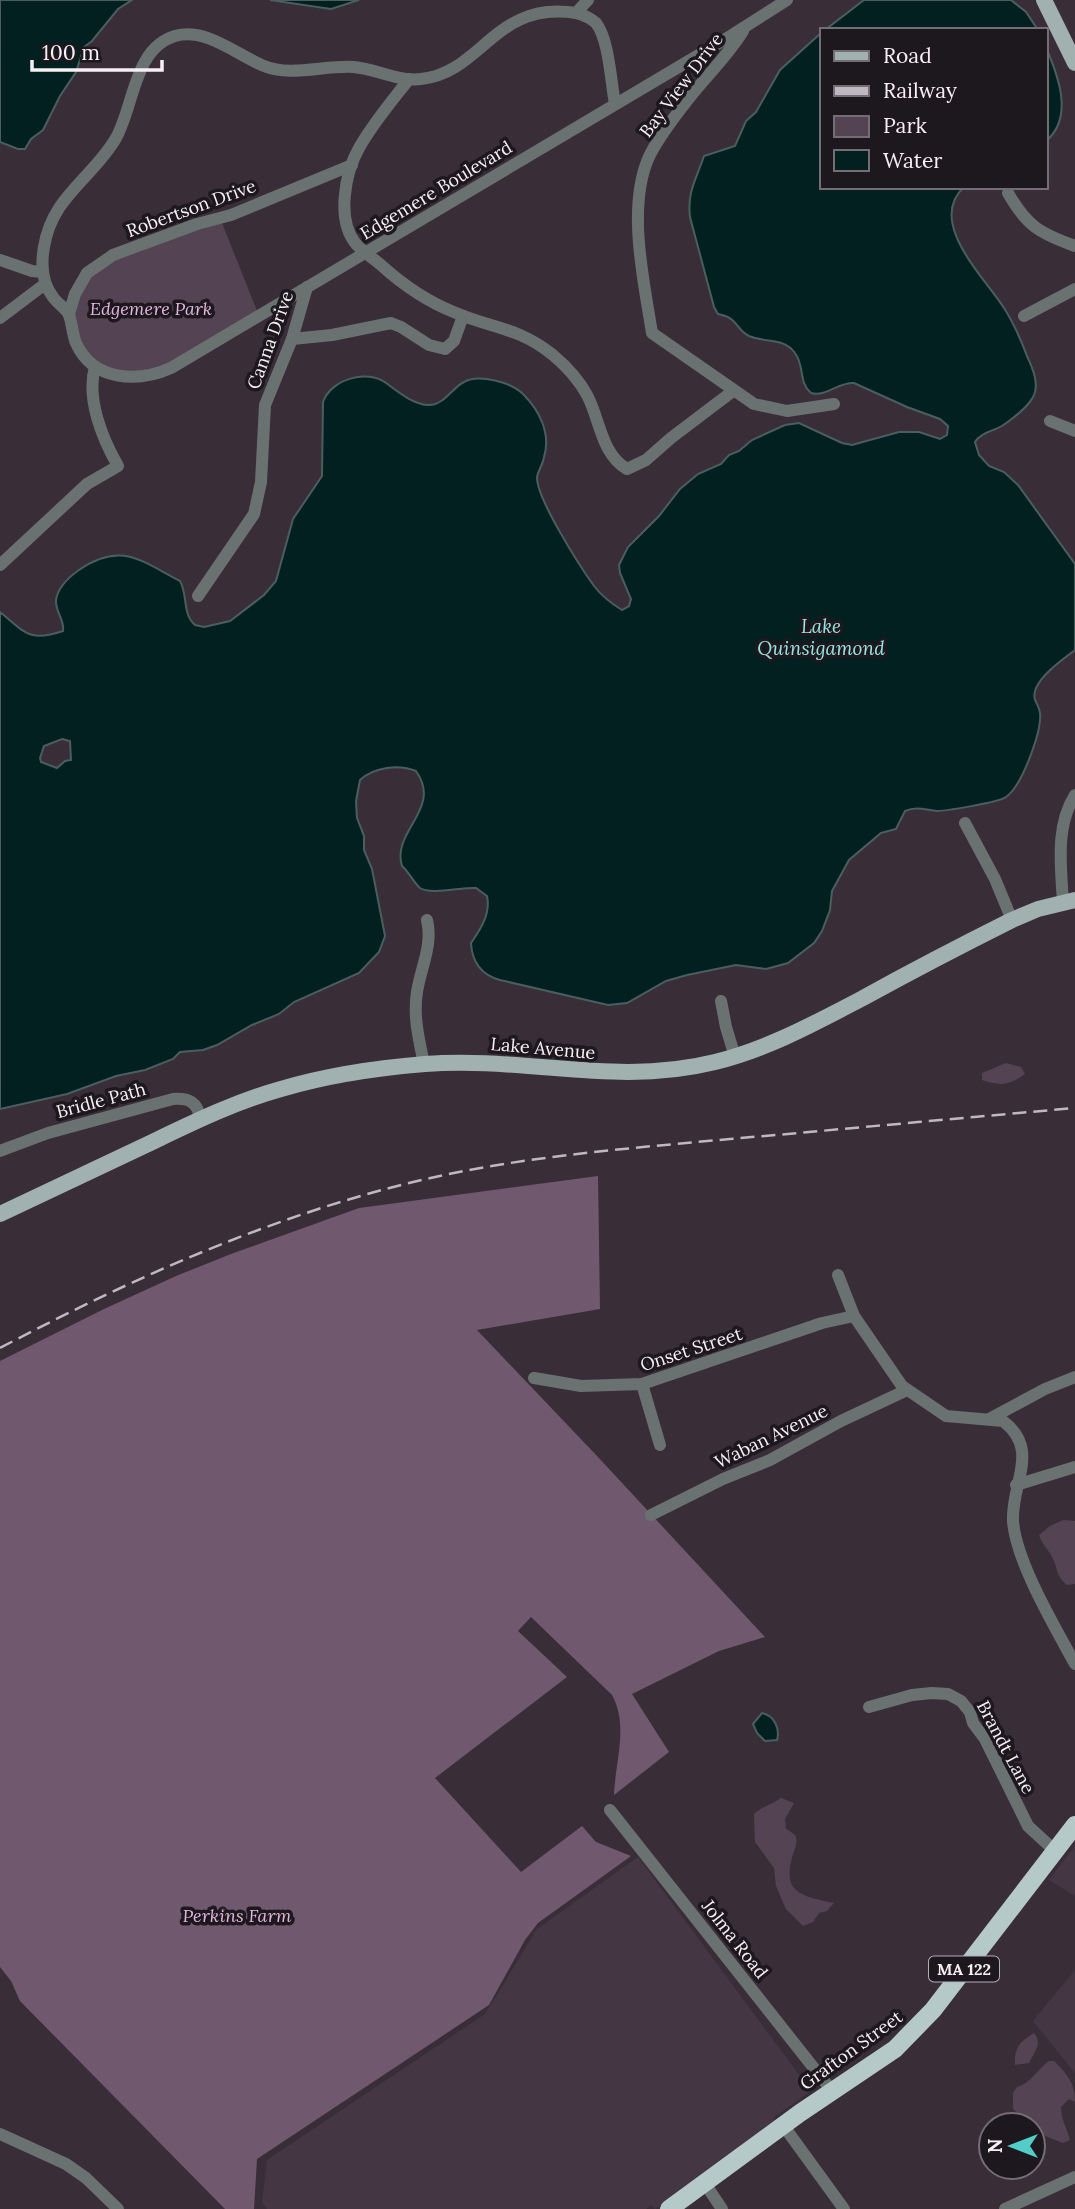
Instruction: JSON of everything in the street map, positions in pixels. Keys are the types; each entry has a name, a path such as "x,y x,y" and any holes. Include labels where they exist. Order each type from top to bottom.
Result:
{"highway":[{"name":"Grafton Street","path":"669,2209 783,2125 895,2049 922,2022 1075,1825"}],"main road":[{"path":"1047,6 1075,63"},
{"name":"Lake Avenue","path":"0,1214 247,1100 296,1085 356,1072 424,1064 499,1063 627,1074 683,1069 735,1057 800,1031 1012,920 1038,909 1069,901"}],"street":[{"path":"576,13 588,0"},
{"name":"Edgemere Boulevard","path":"95,367 123,378 139,378 155,375 182,363 787,0"},
{"path":"0,565 87,484 118,466 93,399 91,383 95,367 75,341 69,314 51,295 44,278 44,245 66,196 115,139 144,64 156,48 170,38 185,34 218,42 262,65 277,69 355,67 410,79 430,78 471,55 499,30 527,15 546,12 576,13 590,19 599,30 607,56 615,104"},
{"name":"Bay View Drive","path":"746,27 728,55 696,89 653,149 643,172 639,209 640,244 652,334 754,404 778,411 806,410 834,404"},
{"path":"410,79 358,149 352,165 345,194 345,213 349,231 357,244 409,288 433,303 522,335 562,363 585,392 604,439 627,469 646,460 665,442 733,391"},
{"name":"Robertson Drive","path":"69,314 75,294 87,274 113,255 197,224 231,215 352,165"},
{"path":"1008,192 1026,221 1038,231 1075,246"},
{"path":"0,260 44,278"},
{"path":"0,318 44,278"},
{"name":"Canna Drive","path":"198,596 254,514 261,482 265,405 292,339 307,287"},
{"path":"1024,316 1075,289"},
{"path":"292,339 332,335 391,323 434,348 445,349 454,341 463,316"},
{"path":"1050,421 1075,431"},
{"path":"1069,901 1062,832 1064,818 1075,795"},
{"path":"965,823 995,879 1012,920"},
{"path":"424,1064 416,1003 428,943 427,920"},
{"path":"721,1001 735,1057"},
{"name":"Bridle Path","path":"0,1151 48,1133 173,1099 195,1103 201,1119"},
{"path":"838,1275 854,1316 893,1375 907,1390 946,1416 1003,1421 1020,1443 1024,1461 1016,1485 1014,1523 1022,1557 1075,1664"},
{"name":"Onset Street","path":"534,1378 581,1386 642,1384 822,1323 854,1316"},
{"path":"989,1419 1045,1389 1075,1377"},
{"path":"642,1384 660,1445"},
{"name":"Waban Avenue","path":"651,1515 715,1483 770,1460 857,1413 907,1390"},
{"path":"1016,1485 1075,1466"},
{"name":"Brandt Lane","path":"869,1707 912,1695 932,1693 948,1693 961,1701 986,1740 1028,1826 1054,1850"},
{"name":"Jolma Road","path":"610,1810 832,2091"},
{"path":"783,2125 844,2209"},
{"path":"0,2134 66,2164 86,2178 118,2209"},
{"path":"1005,2209 1073,2181"},
{"path":"704,2182 722,2209"}],"shaded area":[{"path":"1075,1846 1075,1896 1049,1880"},
{"path":"638,1857 811,2091 773,2118 777,2125 655,2209 651,2205 646,2209 267,2209 262,2202 267,2160 485,2014 537,1929"},
{"path":"1075,1970 1075,2073 1033,2021"}],"green space":[{"name":"Edgemere Park","path":"220,218 259,316 146,377 103,370 75,341 75,294 102,261"},
{"path":"1006,1063 1021,1067 1025,1074 1005,1084 982,1080 982,1073"},
{"name":"Perkins Farm","path":"598,1176 600,1309 477,1330 765,1637 719,1651 632,1694 669,1752 614,1795 620,1719 612,1695 531,1617 518,1631 567,1677 435,1778 521,1872 582,1826 596,1842 631,1856 538,1923 525,1940 489,2005 257,2159 254,2209 225,2209 20,2001 11,1981 0,1967 0,1361 176,1276 359,1208"},
{"path":"1063,1520 1075,1521 1075,1584 1067,1585 1060,1578 1039,1535"},
{"path":"781,1798 794,1803 785,1819 786,1829 795,1835 796,1839 790,1864 791,1883 795,1889 810,1898 834,1903 827,1911 819,1913 813,1922 803,1926 786,1909 776,1886 774,1868 755,1842 754,1814"},
{"path":"1034,2033 1038,2044 1029,2063 1015,2065 1019,2046"},
{"path":"1049,2061 1054,2061 1072,2084 1075,2102 1069,2099 1061,2107 1070,2140 1063,2143 1047,2137 1047,2111 1013,2109 1013,2093 1017,2087 1030,2080"}],"water":[{"path":"0,0 132,0 118,9 84,47 76,72 43,130 31,139 25,149 0,142"},
{"path":"270,0 359,0 331,9"},
{"path":"864,0 1011,0 1026,12 1037,28 828,28"},
{"name":"Lake Quinsigamond","path":"820,34 820,189 963,189 954,201 952,216 955,233 973,266 1011,319 1034,374 1035,392 1026,407 975,442 979,455 989,466 1004,472 1018,485 1075,564 1075,650 1048,672 1036,688 1035,699 1040,713 1038,732 1030,758 1012,791 1002,799 973,806 942,811 905,811 896,829 881,833 849,860 832,891 830,910 822,931 814,943 788,963 766,969 736,965 687,975 666,981 627,1003 608,1005 500,980 483,971 473,957 471,943 486,915 487,896 476,888 431,891 418,886 402,866 401,853 403,842 421,809 423,785 416,771 387,768 372,772 360,780 356,801 357,818 364,836 364,850 372,869 385,936 379,952 359,973 294,1002 279,1014 252,1025 217,1045 203,1050 180,1052 173,1059 145,1070 116,1076 67,1094 0,1109 0,612 27,633 42,636 63,631 56,604 62,587 75,573 94,561 119,555 142,561 180,581 188,615 195,625 204,627 230,621 264,595 276,581 293,519 322,476 323,402 327,394 341,382 360,377 378,379 406,397 429,405 444,399 470,379 503,383 523,394 539,415 545,431 546,448 537,477 544,500 560,533 594,586 622,610 629,606 631,599 619,565 628,547 659,516 680,489 698,474 721,464 729,455 739,451 752,440 785,425 799,423 852,445 899,432 919,432 940,439 947,435 948,426 940,419 854,383 822,393 811,393 804,384 800,363 791,348 780,342 749,336 730,318 718,314 690,217 690,200 704,156 735,146 746,121 756,112 780,70","holes":["62,739 70,741 71,760 65,761 57,768 41,762 40,758 44,746"]},
{"path":"1047,50 1061,96 1062,109 1054,132 1047,140"},
{"path":"762,1713 776,1724 777,1740 765,1741 757,1733 753,1724"}],"railway":[{"path":"0,1348 98,1298 251,1233 356,1197 449,1174 528,1160 609,1150 1075,1108"}]}
